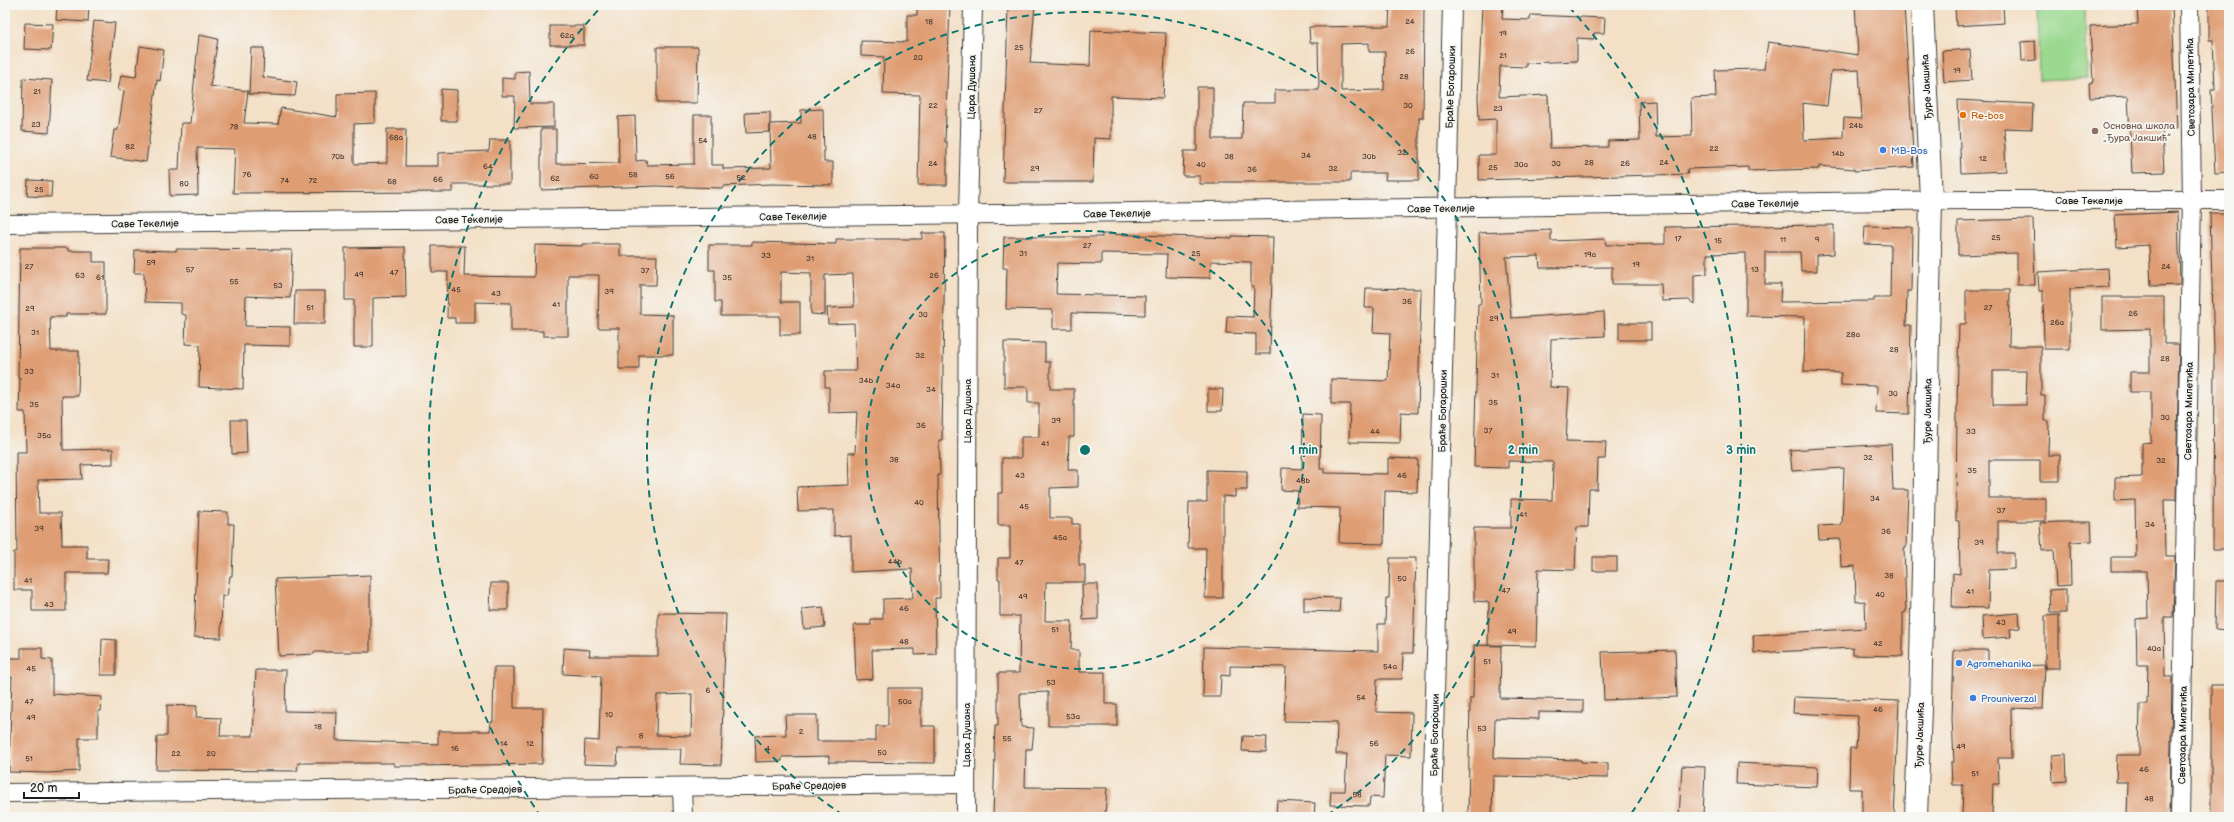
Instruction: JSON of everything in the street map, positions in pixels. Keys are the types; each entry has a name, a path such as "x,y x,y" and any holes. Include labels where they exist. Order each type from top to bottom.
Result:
{"main road":[{"name":"Ђуре Јакшића","path":"1916,817 1931,200 1922,5"}],"street":[{"name":"Цара Душана","path":"966,817 968,215 973,5"},
{"name":"Браће Богарошки","path":"1432,817 1452,5"},
{"name":"Светозара Милетића","path":"2180,817 2192,200 2189,5"},
{"name":"Саве Текелије","path":"5,224 968,215 1931,200 2229,200"},
{"name":"Браће Средојев","path":"5,793 966,784"},
{"path":"682,787 682,817"}],"green space":[{"path":"2037,5 2085,5 2087,78 2039,80"}],"building":[{"path":"57,5 89,5 88,22 56,20"},
{"path":"917,5 950,5 945,142 947,142 947,185 918,185 920,95 883,94 884,57 861,56 861,41 907,42 907,15 917,15"},
{"path":"1008,5 1035,5 1030,63 1090,66 1091,30 1166,33 1163,98 1111,96 1111,139 1094,138 1093,182 1003,182"},
{"path":"1390,5 1424,5 1423,118 1419,118 1419,180 1385,180 1386,173 1350,173 1350,182 1219,182 1219,184 1200,184 1200,176 1183,176 1184,151 1197,151 1197,87 1213,87 1213,139 1242,139 1243,103 1275,103 1275,90 1319,90 1318,43 1310,43 1309,27 1389,26","holes":["1369,43 1369,52 1385,52 1384,90 1341,91 1341,44"]},
{"path":"1482,5 1503,5 1502,19 1530,20 1531,15 1605,18 1604,33 1594,33 1594,39 1577,38 1577,61 1526,63 1526,67 1500,66 1499,97 1548,95 1550,148 1608,147 1608,141 1640,140 1639,102 1655,101 1656,137 1692,136 1691,98 1716,97 1715,70 1764,69 1768,42 1858,55 1855,5 1904,5 1914,167 1854,171 1854,169 1819,166 1819,169 1748,171 1748,167 1687,169 1688,174 1479,180 1479,155 1496,155 1496,119 1479,120 1478,98","holes":["1859,70 1862,119 1844,118 1843,138 1804,140 1803,103 1827,106 1831,71"]},
{"path":"1955,5 2003,5 2004,23 1956,26"},
{"path":"2137,5 2172,5 2177,129 2162,130 2164,172 2132,173 2128,96 2090,98 2089,83 2093,82 2090,26 2138,24"},
{"path":"2209,5 2229,5 2229,172 2215,173 2211,89 2215,89 2213,40 2209,40"},
{"path":"94,21 115,23 108,83 87,81"},
{"path":"25,23 53,24 51,50 24,49"},
{"path":"550,26 584,26 584,45 550,45"},
{"path":"199,35 218,39 210,86 248,91 244,123 278,124 281,108 337,117 337,94 375,93 375,123 354,124 354,164 387,163 387,129 406,129 405,166 438,166 438,153 489,151 490,140 510,140 510,184 453,184 453,192 233,193 235,149 197,148 198,195 170,196 169,170 179,170 181,123 190,123"},
{"path":"2035,41 2036,60 2022,61 2021,42"},
{"path":"140,46 164,50 160,81 157,80 146,162 110,157 114,130 118,130 124,91 118,90 121,75 136,77"},
{"path":"657,47 698,47 697,103 657,103"},
{"path":"251,48 264,48 263,77 297,82 295,96 249,94"},
{"path":"1970,49 1972,80 1944,82 1942,51"},
{"path":"529,71 530,104 554,104 554,127 514,128 515,96 502,96 502,78 515,79 515,72"},
{"path":"23,78 52,80 49,133 22,131"},
{"path":"441,89 457,90 457,121 441,121"},
{"path":"1958,100 2033,104 2032,129 2004,128 2006,171 1961,173"},
{"path":"823,109 824,162 833,162 833,185 772,184 723,186 723,188 656,186 541,190 541,129 556,129 556,164 619,163 618,117 635,116 636,161 646,160 647,165 694,164 694,115 711,115 711,165 723,165 723,169 771,168 770,124 801,123 801,110"},
{"path":"770,112 770,132 746,133 745,113"},
{"path":"28,180 52,181 51,197 27,196"},
{"path":"2178,212 2180,285 2151,286 2149,245 2117,247 2115,215"},
{"path":"2210,213 2229,213 2229,549 2213,549 2214,352"},
{"path":"2033,219 2035,285 2017,285 2017,253 1958,255 1958,221"},
{"path":"1834,225 1834,254 1817,255 1817,271 1801,271 1800,252 1765,252 1765,284 1781,284 1780,302 1874,301 1874,298 1890,298 1891,245 1864,244 1865,226 1912,227 1911,291 1907,291 1906,325 1911,325 1909,414 1876,413 1877,386 1841,385 1841,373 1804,372 1805,317 1746,316 1746,253 1707,254 1707,274 1694,275 1694,304 1689,300 1662,301 1661,284 1612,284 1612,267 1540,268 1539,256 1506,257 1511,318 1604,312 1605,336 1551,339 1550,387 1569,388 1566,441 1606,442 1605,459 1598,459 1597,489 1589,489 1588,527 1577,527 1575,570 1538,569 1536,646 1488,645 1489,602 1474,601 1474,528 1511,528 1511,499 1552,500 1553,462 1508,461 1508,468 1474,467 1478,304 1481,304 1479,233 1551,230 1551,241 1605,239 1606,245 1665,244 1665,227"},
{"path":"922,233 945,233 942,440 939,440 940,475 938,475 940,598 935,598 936,654 915,655 915,649 872,650 873,679 856,680 854,625 871,625 871,619 883,619 883,599 913,598 912,569 851,572 851,535 834,536 834,510 798,511 797,487 849,485 848,453 855,453 857,412 829,413 829,387 825,387 825,371 856,371 854,323 828,324 827,308 854,307 853,274 825,275 825,315 811,314 811,273 781,272 781,302 800,302 800,335 780,335 780,316 721,316 721,302 715,302 715,270 709,270 709,245 752,245 752,242 836,244 836,239 922,239"},
{"path":"1102,234 1232,238 1232,236 1273,237 1270,354 1256,354 1256,334 1226,333 1227,316 1253,317 1254,287 1251,287 1251,262 1211,261 1210,278 1166,277 1167,254 1101,253 1101,264 1057,263 1056,294 1145,296 1145,315 1072,313 1072,329 1053,329 1053,310 1006,309 1007,268 1003,268 1004,237 1102,237"},
{"path":"582,244 620,244 620,256 657,256 656,285 640,285 640,314 673,315 673,355 639,355 639,369 619,369 619,328 598,328 599,275 568,275 568,336 543,336 543,331 511,331 511,303 475,302 475,323 455,323 455,318 447,318 448,272 432,272 432,246 465,246 464,276 534,277 535,245 582,246"},
{"path":"405,247 406,297 373,298 373,347 354,347 354,300 345,300 345,248"},
{"path":"20,248 68,248 68,251 93,251 93,262 106,262 106,314 66,314 66,317 50,317 51,351 79,351 78,396 62,396 63,450 113,449 113,464 81,465 82,479 38,480 39,513 61,513 62,545 87,545 87,559 108,559 107,573 66,573 66,611 32,611 32,590 14,590 14,552 17,552 16,452 26,452 25,412 19,412 20,378 18,378"},
{"path":"176,249 292,250 290,298 246,296 245,326 290,327 290,346 244,345 243,389 199,387 200,345 185,344 186,315 181,314 181,303 145,302 144,273 134,273 135,250 176,251"},
{"path":"2108,268 2109,287 2070,289 2070,349 2044,349 2043,291 2039,291 2038,272"},
{"path":"1366,288 1421,289 1418,413 1401,412 1400,443 1349,442 1350,404 1331,404 1331,379 1388,381 1390,333 1373,332 1374,308 1365,308"},
{"path":"1966,290 2010,290 2009,346 2041,346 2041,395 2045,395 2045,421 2049,421 2048,455 2060,455 2060,481 2040,481 2040,460 1989,460 1989,498 2046,498 2046,521 1998,521 1998,553 2014,553 2014,569 1989,570 1988,608 1952,607 1953,573 1960,574 1959,521 1956,521 1959,324 1966,324","holes":["1993,371 2027,371 2026,405 1993,405"]},
{"path":"295,291 325,291 325,324 294,324"},
{"path":"2102,297 2164,297 2164,344 2179,344 2176,500 2164,500 2165,556 2175,556 2173,617 2164,617 2165,677 2172,677 2170,817 2127,817 2128,782 2116,782 2117,755 2139,755 2140,704 2147,704 2148,665 2137,665 2136,619 2148,618 2147,571 2111,571 2111,557 2136,557 2135,500 2115,501 2115,478 2142,477 2142,443 2151,442 2151,392 2130,392 2130,372 2150,372 2150,329 2102,330"},
{"path":"1619,323 1651,323 1651,340 1619,340"},
{"path":"1004,342 1045,343 1045,362 1050,362 1050,389 1074,389 1074,437 1069,437 1068,470 1078,470 1078,487 1050,488 1050,518 1072,518 1072,524 1079,524 1079,565 1085,565 1085,582 1046,582 1045,621 1072,621 1071,650 1079,650 1079,672 1105,672 1105,704 1117,704 1117,726 1048,726 1048,692 1020,693 1021,727 1034,728 1032,749 1026,749 1025,787 1107,788 1105,815 993,817 995,726 998,726 998,673 1019,673 1020,616 1000,616 1000,579 998,579 998,558 1010,558 1010,525 998,525 998,493 1002,493 1002,458 1021,458 1021,437 1039,437 1039,403 1028,403 1028,387 1004,387"},
{"path":"1208,389 1223,389 1222,411 1208,411"},
{"path":"1303,414 1321,415 1320,469 1324,469 1324,473 1388,474 1388,458 1418,459 1417,492 1385,491 1384,544 1339,543 1340,508 1297,507 1298,491 1281,490 1282,468 1302,469"},
{"path":"231,420 246,420 247,453 232,454"},
{"path":"1891,444 1893,490 1908,490 1906,548 1904,548 1906,612 1903,613 1903,656 1853,655 1853,648 1754,653 1753,635 1866,628 1865,601 1856,602 1855,566 1841,567 1840,539 1819,540 1818,526 1842,525 1844,468 1792,471 1790,450"},
{"path":"1207,470 1247,471 1247,490 1235,490 1235,497 1223,496 1223,598 1205,598 1206,548 1188,548 1189,502 1207,502"},
{"path":"199,511 228,512 228,524 234,524 232,576 230,576 227,596 222,596 221,638 194,637"},
{"path":"2091,522 2092,541 2070,542 2071,585 2056,586 2054,550 2042,551 2040,523"},
{"path":"1593,557 1617,557 1617,571 1593,571"},
{"path":"1390,558 1416,558 1413,653 1403,653 1402,679 1377,679 1376,712 1412,713 1411,756 1385,755 1383,798 1370,797 1369,806 1330,805 1331,791 1345,791 1347,754 1336,754 1337,722 1284,721 1286,667 1230,666 1230,676 1221,675 1220,697 1203,697 1204,647 1378,651 1378,624 1385,624 1386,598 1389,598"},
{"path":"370,575 370,652 314,652 314,654 279,656 275,579"},
{"path":"2216,581 2229,581 2229,630 2215,629"},
{"path":"491,583 508,583 508,610 490,610"},
{"path":"1082,584 1098,584 1098,619 1083,620"},
{"path":"2066,589 2066,613 2050,613 2049,590"},
{"path":"1304,597 1340,598 1339,612 1304,611"},
{"path":"823,607 825,627 804,629 802,609"},
{"path":"658,613 726,614 721,765 680,764 681,749 618,749 617,765 584,764 585,740 599,741 601,676 563,674 564,648 590,650 589,656 658,656","holes":["692,694 691,736 656,735 657,695"]},
{"path":"2019,613 2020,628 2010,629 2011,637 1983,639 1982,616"},
{"path":"2059,615 2059,668 2045,668 2045,616"},
{"path":"102,639 116,640 116,675 101,675"},
{"path":"1474,645 1501,646 1500,698 1583,700 1583,713 1539,712 1539,719 1495,718 1494,758 1581,760 1581,762 1608,763 1608,778 1493,776 1492,817 1468,817 1470,698 1473,698"},
{"path":"21,648 42,648 42,659 52,660 52,694 102,697 101,711 98,711 98,738 79,738 79,771 49,773 9,772 12,677 9,677 9,658 21,658"},
{"path":"1675,650 1677,697 1604,700 1602,652"},
{"path":"1954,650 1988,650 1988,667 2045,665 2043,709 2011,708 2012,758 1998,758 1999,784 1993,784 1992,817 1962,817 1963,785 1952,785 1951,762 1954,762 1952,718"},
{"path":"494,667 514,667 514,708 543,708 542,764 394,766 394,763 298,763 297,771 156,770 157,736 167,736 167,705 197,706 196,717 221,718 220,736 253,736 256,670 286,670 285,711 337,712 336,740 438,744 438,731 490,731 491,722 493,722"},
{"path":"2211,685 2229,685 2229,817 2211,817"},
{"path":"888,688 921,688 921,726 935,726 935,763 829,762 829,756 782,757 782,761 756,762 755,736 786,735 785,715 817,715 817,741 876,741 876,726 888,726"},
{"path":"1794,697 1899,701 1894,817 1862,816 1862,789 1849,789 1850,748 1856,748 1858,716 1793,713"},
{"path":"1243,736 1267,737 1266,752 1242,751"},
{"path":"2066,754 2067,781 2053,782 2052,755"},
{"path":"1737,763 1818,767 1817,787 1736,784"},
{"path":"1682,766 1705,767 1703,817 1679,817"},
{"path":"1277,801 1315,803 1314,817 1276,815"}],"place":[{"name":"Re-bos","path":"1963,115"},
{"name":"Основна школа „Ђура Јакшић”","path":"2095,131"},
{"name":"MB-Bos","path":"1883,150"},
{"name":"Agromehanika","path":"1959,663"},
{"name":"Prouniverzal","path":"1973,698"}]}
